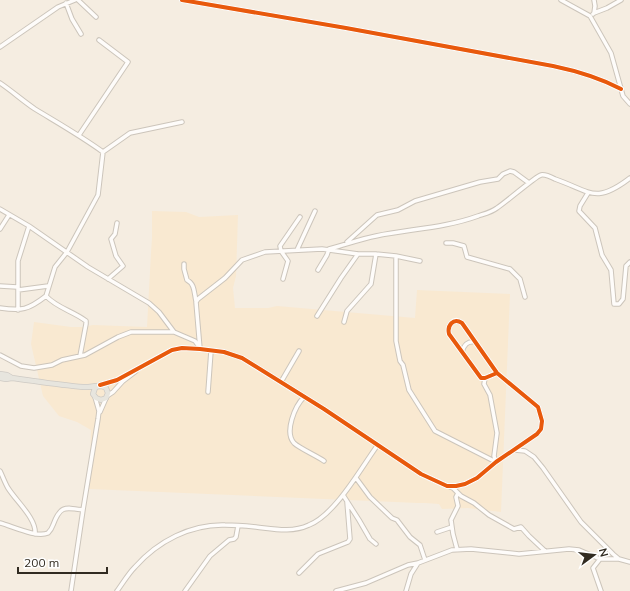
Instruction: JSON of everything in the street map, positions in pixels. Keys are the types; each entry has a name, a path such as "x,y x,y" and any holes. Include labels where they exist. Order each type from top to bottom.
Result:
{"main road":[{"path":"0,374 7,375 12,378"},
{"path":"0,378 12,378 84,388 100,385 106,388 107,396 101,400 94,397 84,388"},
{"path":"94,397 94,391 97,386 100,385"}],"street":[{"path":"0,47 48,13 67,2 77,0 96,17"},
{"path":"182,0 554,66 575,71 621,89"},
{"path":"561,0 590,16 611,54 621,89 630,104"},
{"path":"594,0 597,12"},
{"path":"590,16 621,0"},
{"path":"67,2 72,19 81,34"},
{"path":"79,135 128,62 99,40"},
{"path":"0,83 13,91 34,108 79,135 103,152"},
{"path":"0,308 18,310 27,308 46,296 55,267 67,252 98,195 103,152 130,133 182,122"},
{"path":"346,243 377,216 398,210 415,200 480,182 498,179 503,174 510,171 514,172 529,183"},
{"path":"329,249 378,235 419,230 456,223 496,210 538,175 543,175 565,182 588,193 597,194 608,192 630,178"},
{"path":"588,193 580,206 579,212 595,228 602,255 611,270 614,304 619,304 623,299 626,266 630,262"},
{"path":"0,209 29,226 88,267 149,303 174,332"},
{"path":"297,250 315,211"},
{"path":"0,229 9,215"},
{"path":"283,279 288,261 280,246 300,217"},
{"path":"108,279 123,266 116,256 111,239 115,234 117,223"},
{"path":"18,310 18,261 29,226"},
{"path":"446,243 464,246 467,257 510,269 520,279 526,297"},
{"path":"318,270 329,249"},
{"path":"196,302 231,272 242,260 265,252 281,250 329,249 358,254 376,254 420,260"},
{"path":"317,316 358,254"},
{"path":"344,322 347,311 371,284 376,254"},
{"path":"396,256 396,341 400,361 403,365 406,384 435,431 496,462"},
{"path":"184,264 187,280 192,282 193,285 200,348"},
{"path":"0,286 18,288 48,286"},
{"path":"46,296 54,304 78,315 86,321 80,356"},
{"path":"447,486 465,484 477,478 496,462 537,434 541,429 542,417 538,407 534,403 497,373 465,327 459,321 449,325 449,334 479,376 482,379 497,373"},
{"path":"0,355 20,366 34,368 52,365 62,360 85,355 118,337 131,332 174,332 195,341 200,348"},
{"path":"462,352 467,343 475,342"},
{"path":"100,385 117,380 172,350 182,348 200,348 224,352 242,358 324,408 421,474 453,488 458,493 512,528 515,529 521,527 545,551"},
{"path":"208,392 212,351"},
{"path":"281,382 299,351"},
{"path":"98,419 107,396 140,367"},
{"path":"485,378 484,384 490,395 497,433 494,456 496,462"},
{"path":"71,591 99,411 94,397"},
{"path":"304,397 299,402 290,424 290,435 294,443 324,461"},
{"path":"117,591 135,566 156,547 184,531 209,526 224,525 277,530 294,530 310,525 323,517 343,495 378,446"},
{"path":"515,450 525,451 534,456 581,522 619,559"},
{"path":"0,471 8,489 22,506 36,529 35,534"},
{"path":"356,478 370,497 392,518 397,520 410,537 420,545 425,560"},
{"path":"457,549 451,520 458,506 456,496 458,493"},
{"path":"343,495 370,539 376,544"},
{"path":"299,573 318,554 348,542 350,539 347,502"},
{"path":"0,523 35,534 47,533 51,530 56,517 63,508 83,510"},
{"path":"185,591 210,556 229,540 236,537 238,526"},
{"path":"437,532 452,527"},
{"path":"338,591 366,583 408,565 418,563 445,552 457,549 519,554 569,549 579,550 600,559 619,559 630,562"},
{"path":"600,559 593,568 601,591"},
{"path":"406,591 411,574 418,563"}],"shaded area":[{"path":"152,211 186,212 199,217 238,215 236,276 233,288 235,308 268,308 277,306 415,318 417,290 510,294 501,512 468,508 442,509 439,504 425,503 89,489 91,430 77,422 59,416 43,396 31,344 34,322 71,327 93,325 147,327"}],"cycle path":[{"path":"182,0 553,66 588,75 621,89"},
{"path":"100,385 117,380 172,350 182,348 224,352 242,358 324,409 421,474 447,486 456,486 465,484 477,478 496,462 537,434 541,429 542,421 538,407 497,373 462,323 459,321 451,323 449,334 481,378 497,373"}]}
